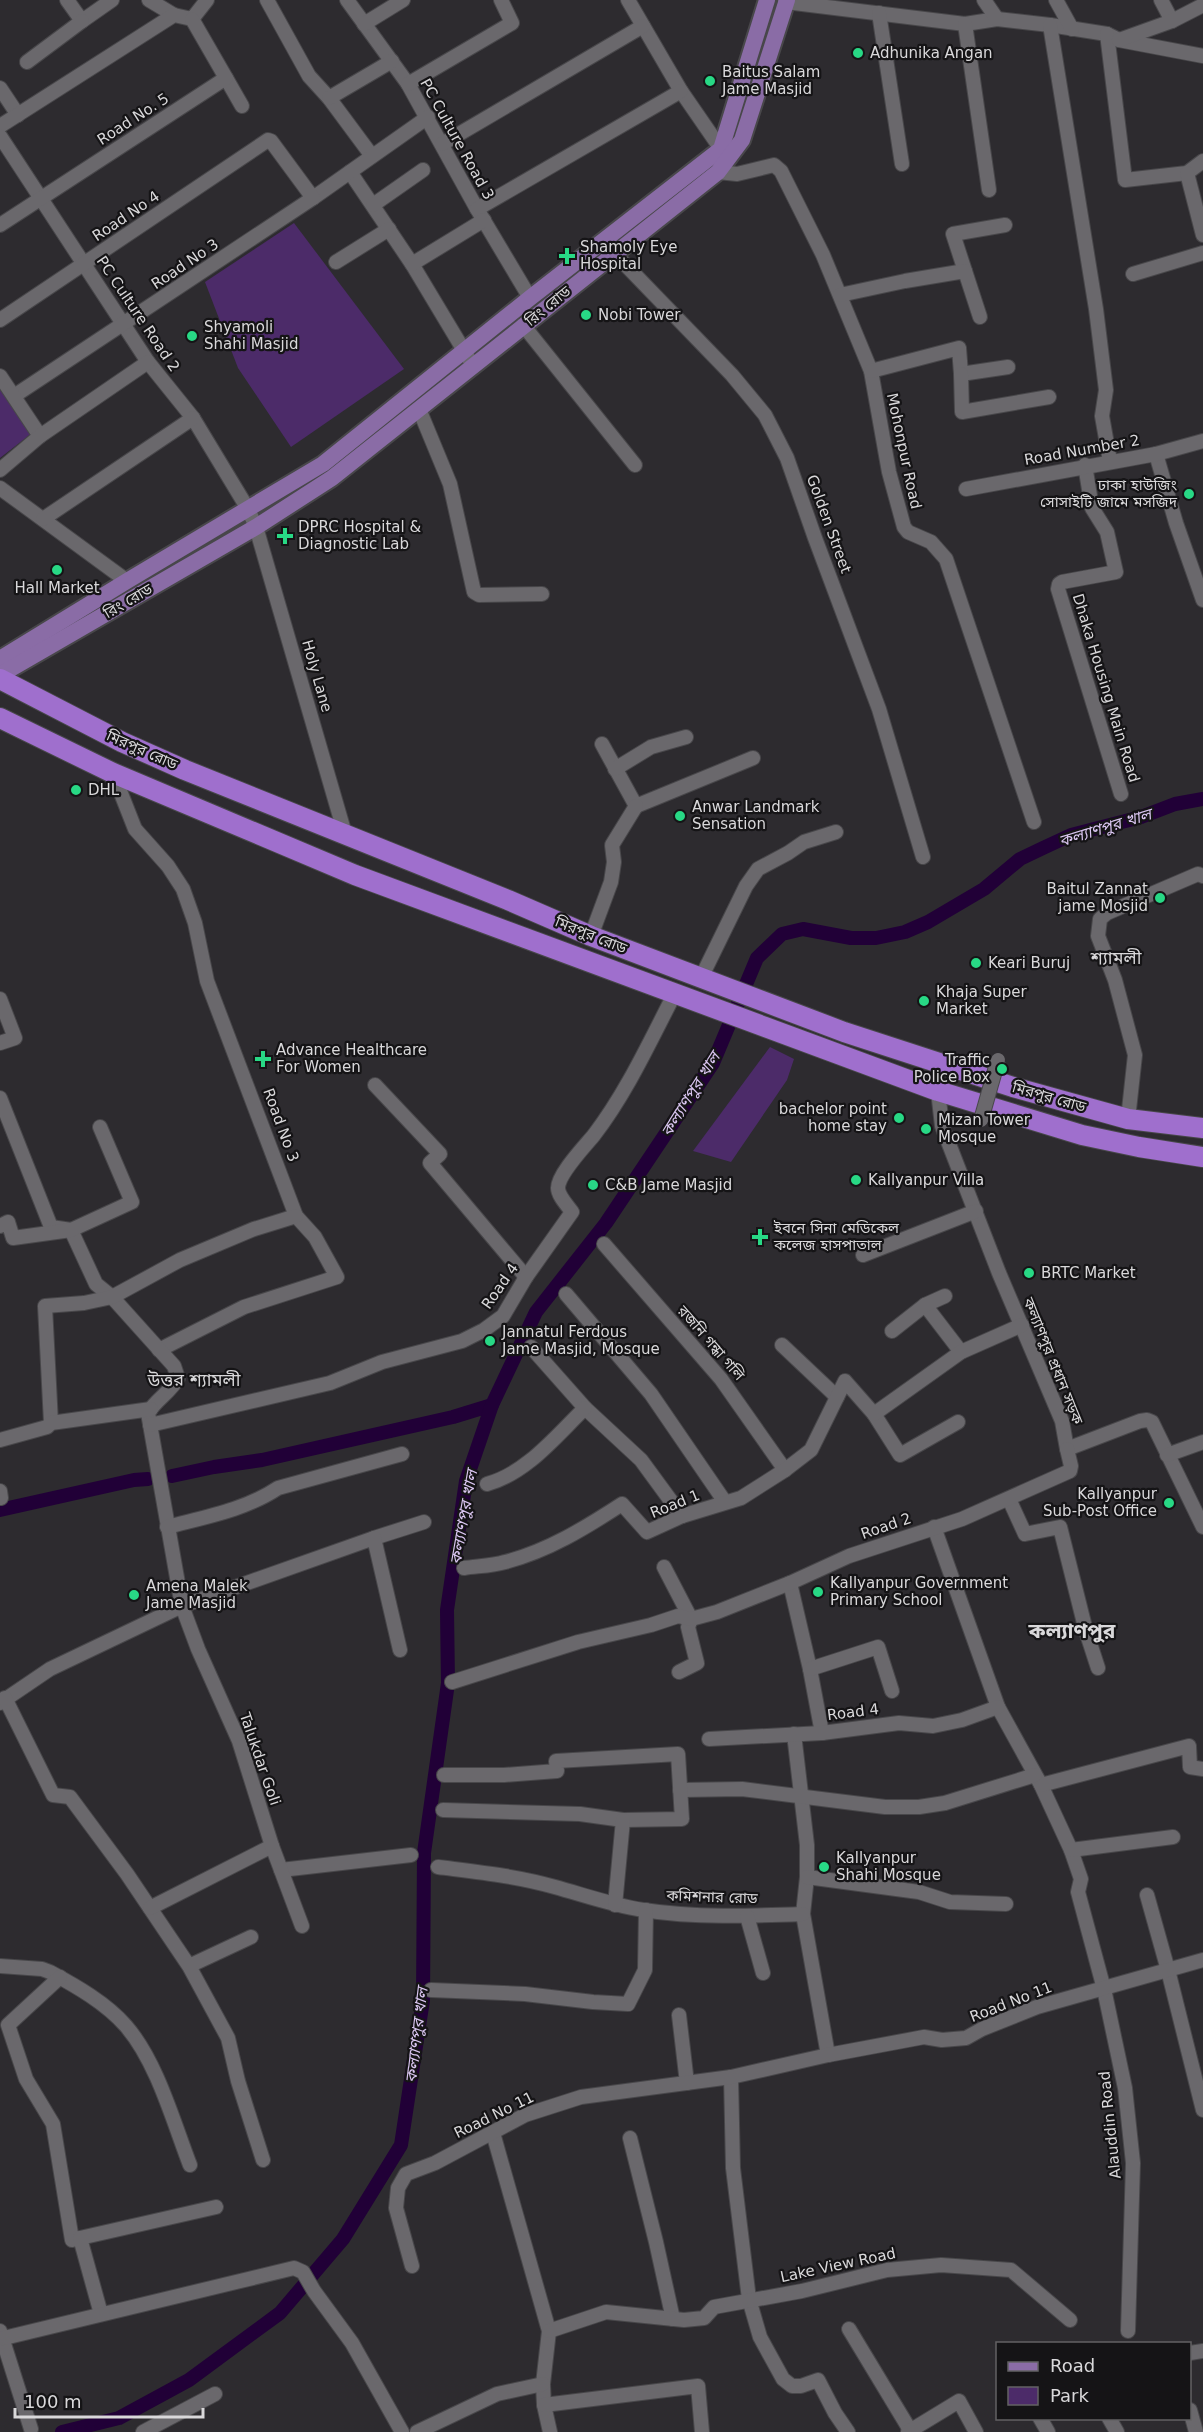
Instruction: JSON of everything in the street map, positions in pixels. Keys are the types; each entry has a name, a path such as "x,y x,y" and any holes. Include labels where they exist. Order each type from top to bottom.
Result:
{"highway":[{"name":"মিরপুর রোড","path":"0,677 122,742 591,936 844,1032 1013,1087 1128,1119 1203,1128"},
{"name":"মিরপুর রোড","path":"0,718 114,772 355,874 939,1091 1082,1135 1139,1148 1203,1156"},
{"path":"355,874 366,843"},
{"path":"393,888 402,858"}],"main road":[{"path":"721,150 767,0"},
{"name":"রিং রোড","path":"0,659 323,464 469,358 523,325 718,172 742,140 786,1"},
{"name":"রিং রোড","path":"0,677 256,527 332,478 419,409 530,298 721,150"}],"street":[{"path":"67,0 82,21"},
{"path":"27,62 112,0"},
{"path":"149,0 174,15 192,18"},
{"path":"192,18 207,0"},
{"path":"267,0 309,76 329,98 372,156"},
{"name":"PC Culture Road 3","path":"348,0 408,84 480,215 530,298"},
{"path":"363,24 403,0"},
{"path":"408,84 512,23 501,0"},
{"path":"628,0 681,91 721,150"},
{"path":"984,0 997,19"},
{"path":"1056,0 1072,29"},
{"path":"1161,0 1172,21"},
{"path":"786,1 965,24 997,19 1050,25 1203,56"},
{"path":"1113,37 1172,21 1203,5"},
{"path":"879,13 902,164"},
{"path":"0,126 174,15"},
{"path":"192,18 242,106"},
{"path":"965,24 989,190"},
{"path":"1050,25 1096,309 1106,390 1102,417 1110,461"},
{"path":"442,144 643,26"},
{"path":"1113,37 1125,180 1187,173 1203,161"},
{"path":"329,98 392,61"},
{"name":"Road No. 5","path":"0,225 226,78"},
{"path":"0,88 18,115"},
{"path":"412,264 480,215 681,91"},
{"name":"Road No 3","path":"14,396 313,198 428,117"},
{"name":"PC Culture Road 2","path":"0,136 148,362 194,418 249,509"},
{"name":"Road No 4","path":"0,320 270,140 313,198"},
{"name":"Mohonpur Road","path":"718,172 737,174 774,165 781,171 823,255 871,371 889,472 904,528 931,542 946,560 1034,822"},
{"path":"373,204 423,170"},
{"path":"350,172 412,264 469,358"},
{"path":"1187,173 1203,235"},
{"path":"980,317 953,234 1005,225"},
{"path":"336,262 389,229"},
{"name":"Golden Street","path":"614,253 732,375 765,415 787,458 879,709 923,857"},
{"path":"1132,274 1203,253"},
{"path":"840,295 965,271"},
{"path":"523,325 635,465"},
{"path":"871,371 960,348 962,412 1049,398"},
{"path":"0,470 40,436 148,362"},
{"path":"961,374 1008,367"},
{"path":"0,375 40,436"},
{"path":"419,409 450,484 474,592 479,595 542,594"},
{"path":"43,519 194,418"},
{"name":"Road Number 2","path":"966,489 1085,465 1156,454 1203,441"},
{"path":"1156,454 1176,523 1203,600"},
{"name":"Dhaka Housing Main Road","path":"1085,465 1092,508 1107,532 1116,572 1062,582 1058,590 1121,794"},
{"path":"0,488 127,581"},
{"path":"249,509 256,527"},
{"name":"Holy Lane","path":"256,527 345,834"},
{"path":"615,769 651,747 686,737"},
{"path":"602,744 636,806"},
{"path":"591,936 611,882 614,862 612,845 636,806 753,758"},
{"name":"Road No 3","path":"114,772 135,830 168,866 183,889 195,923 207,981 260,1114 296,1216 315,1237 338,1277 244,1307 159,1350"},
{"path":"708,980 746,886 758,869 789,853 804,842 836,832"},
{"path":"1128,1119 1135,1055 1115,980 1098,936 1100,919 1198,874 1203,876"},
{"name":"Road 4","path":"150,1425 330,1383 382,1362 462,1341 484,1330 503,1316 526,1277 572,1212 558,1192 558,1186 564,1174 598,1129 632,1076 675,993"},
{"path":"0,999 15,1038 0,1043"},
{"path":"981,1120 998,1060"},
{"path":"375,1085 440,1154 430,1163 526,1277"},
{"name":"কল্যাণপুর প্রধান সড়ক","path":"939,1091 942,1126 999,1274 1062,1421 1067,1449 1147,1420 1152,1422 1203,1527"},
{"path":"0,1098 51,1227 71,1230"},
{"path":"0,1226 8,1222 13,1238 71,1230 132,1202 100,1127"},
{"path":"862,1255 976,1211"},
{"path":"51,1423 45,1306 84,1303 111,1297 180,1260 254,1229 296,1216"},
{"path":"0,1440 51,1423 151,1409 154,1403 174,1386 178,1378 174,1366 111,1297 96,1284 71,1230"},
{"name":"রজনি গন্ধা গলি","path":"604,1244 721,1379 785,1470"},
{"path":"566,1294 651,1394 725,1502"},
{"path":"892,1331 925,1305 945,1296"},
{"path":"925,1305 961,1352"},
{"path":"874,1414 961,1352 1022,1325"},
{"path":"782,1345 838,1395 845,1381 874,1414 900,1455 958,1422"},
{"path":"531,1347 585,1408 641,1460 682,1516"},
{"name":"Road 1","path":"464,1569 504,1562 538,1551 590,1526 622,1504 647,1532 682,1516 741,1498 811,1450 838,1395"},
{"path":"487,1484 511,1475 524,1466 585,1408"},
{"name":"Talukdar Goli","path":"151,1409 148,1413 182,1606 198,1649 239,1742 272,1845 302,1926"},
{"path":"1167,1455 1203,1442"},
{"name":"Road 2","path":"452,1682 578,1642 678,1617 690,1619 717,1612 790,1583 849,1556 962,1519 1070,1471 1067,1449"},
{"path":"167,1527 238,1508 279,1488 402,1454"},
{"path":"1009,1498 1025,1534 1060,1527 1098,1668"},
{"path":"263,2160 238,2081 228,2038 189,1966 70,1797 53,1795 2,1700 50,1669 182,1606 424,1522"},
{"path":"934,1527 998,1707 1038,1780 1071,1850 1081,1879 1078,1892 1104,1989"},
{"path":"374,1538 400,1650"},
{"path":"664,1567 690,1619 688,1627 697,1663 679,1672"},
{"path":"790,1583 822,1733"},
{"path":"810,1669 878,1647 892,1691"},
{"name":"Road 4","path":"709,1739 822,1733 899,1723 933,1726 962,1720 998,1707"},
{"path":"794,1734 807,1845 807,1877 803,1914 828,2055"},
{"path":"680,1791 742,1789 885,1807 919,1807 945,1803 1189,1746 1190,1767 1203,1768"},
{"path":"443,1810 580,1814 623,1820 682,1819 678,1754 556,1761 557,1771 504,1775 444,1775"},
{"path":"615,1905 623,1820"},
{"path":"1071,1850 1173,1838"},
{"path":"150,1908 272,1845"},
{"path":"281,1870 411,1855"},
{"path":"438,1866 494,1874 555,1887 615,1905 646,1910"},
{"path":"807,1877 919,1892 950,1902 1006,1904"},
{"path":"1147,1895 1203,2110"},
{"name":"কমিশনার রোড","path":"431,1990 525,1994 628,2004 645,1970 646,1910 747,1916 803,1914"},
{"path":"747,1916 763,1973"},
{"path":"189,1966 251,1937"},
{"name":"Road No 11","path":"412,2266 396,2208 398,2188 406,2174 435,2163 525,2115 580,2097 731,2077 828,2055 924,2037 942,2040 966,2038 982,2029 1037,2007 1203,1960"},
{"path":"0,1966 42,1969 60,1977 105,2007 125,2025 141,2047 172,2116 190,2165"},
{"path":"60,1977 8,2025 26,2079 52,2124 72,2240 216,2207"},
{"name":"Alauddin Road","path":"1104,1989 1125,2088 1133,2163 1128,2331"},
{"path":"679,2015 687,2083"},
{"path":"731,2077 733,2168 749,2300 760,2337 783,2379 792,2386 801,2386 818,2380 848,2432"},
{"path":"493,2133 549,2331 543,2384 544,2405 550,2432"},
{"path":"630,2138 673,2319"},
{"path":"80,2238 101,2314"},
{"name":"Lake View Road","path":"549,2331 606,2312 684,2320 704,2318 714,2307 802,2291 887,2270 941,2265 1011,2270 1070,2320"},
{"path":"31,2429 1,2336 171,2299 294,2268 303,2272 352,2343 402,2432"},
{"path":"849,2329 909,2431 959,2401 976,2432"},
{"path":"417,2432 497,2394 543,2384"},
{"path":"544,2405 698,2386 702,2432"},
{"path":"143,2432 214,2394"}],"green space":[{"path":"294,223 404,369 291,447 238,368 205,282"},
{"path":"0,386 32,433 0,458"},
{"path":"770,1047 794,1059 787,1080 731,1162 693,1151"}],"waterway":[{"name":"কল্যাণপুর খাল","path":"62,2432 119,2418 189,2380 280,2313 343,2239 401,2145 423,2000 424,1853 448,1683 447,1610 466,1481 492,1405 536,1312 606,1223 713,1063 757,958 782,934 803,929 851,938 876,938 905,932 928,922 984,889 1020,859 1071,835 1141,817 1175,804 1203,799"},
{"path":"172,1476 262,1460 453,1417 492,1405"},
{"name":"কল্যাণপুর খাল","path":"0,1510 134,1480 148,1479"}],"place":[{"name":"Adhunika Angan","path":"858,53"},
{"name":"Baitus Salam Jame Masjid","path":"710,81"},
{"name":"Shamoly Eye Hospital","path":"567,256"},
{"name":"Nobi Tower","path":"586,315"},
{"name":"Shyamoli Shahi Masjid","path":"192,336"},
{"name":"ঢাকা হাউজিং সোসাইটি জামে মসজিদ","path":"1189,494"},
{"name":"DPRC Hospital & Diagnostic Lab","path":"285,536"},
{"name":"Hall Market","path":"57,570"},
{"name":"DHL","path":"76,790"},
{"name":"Anwar Landmark Sensation","path":"680,816"},
{"name":"Baitul Zannat jame Mosjid","path":"1160,898"},
{"name":"Keari Buruj","path":"976,963"},
{"name":"Khaja Super Market","path":"924,1001"},
{"name":"Advance Healthcare For Women","path":"263,1059"},
{"name":"Traffic Police Box","path":"1002,1069"},
{"name":"bachelor point home stay","path":"899,1118"},
{"name":"Mizan Tower Mosque","path":"926,1129"},
{"name":"Kallyanpur Villa","path":"856,1180"},
{"name":"C&B Jame Masjid","path":"593,1185"},
{"name":"ইবনে সিনা মেডিকেল কলেজ হাসপাতাল","path":"760,1237"},
{"name":"BRTC Market","path":"1029,1273"},
{"name":"Jannatul Ferdous Jame Masjid, Mosque","path":"490,1341"},
{"name":"Kallyanpur Sub-Post Office","path":"1169,1503"},
{"name":"Kallyanpur Government Primary School","path":"818,1592"},
{"name":"Amena Malek Jame Masjid","path":"134,1595"},
{"name":"Kallyanpur Shahi Mosque","path":"824,1867"}],"district":[{"name":"শ্যামলী","path":"1116,958"},
{"name":"উত্তর শ্যামলী","path":"194,1380"},
{"name":"কল্যাণপুর","path":"1072,1631"}]}
